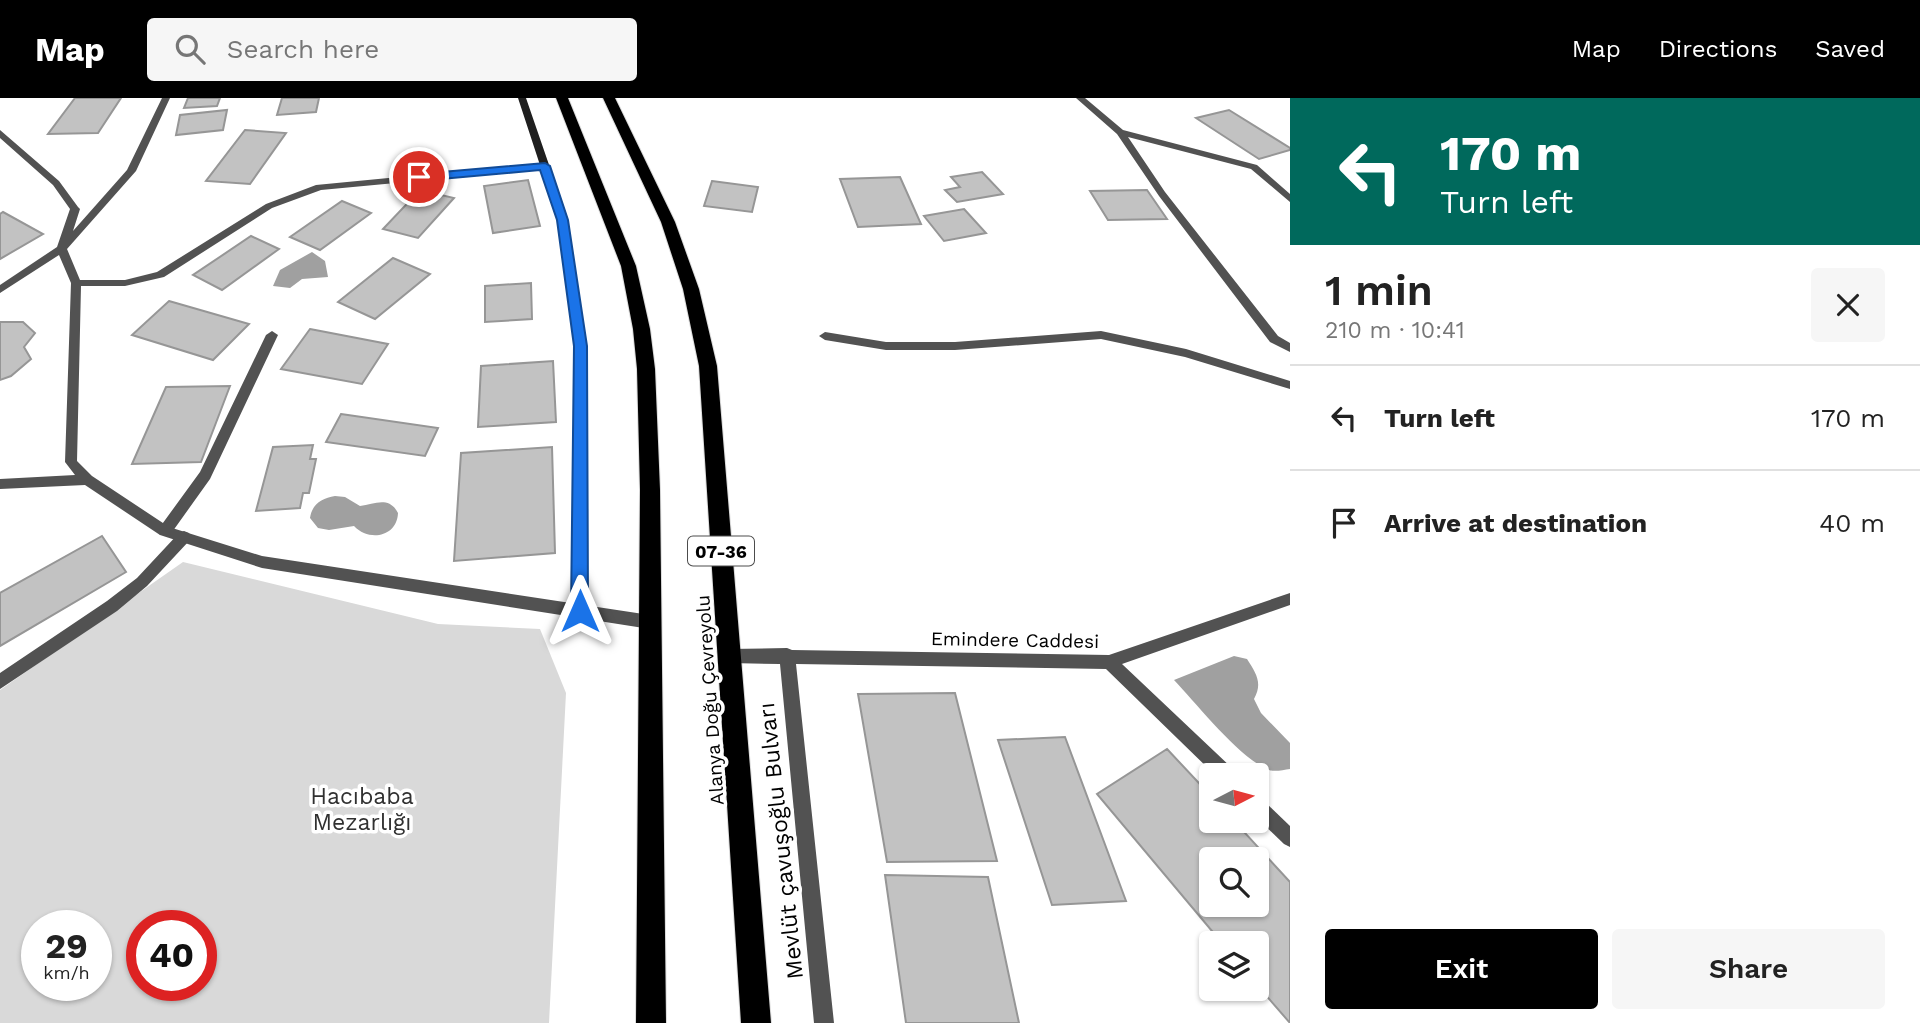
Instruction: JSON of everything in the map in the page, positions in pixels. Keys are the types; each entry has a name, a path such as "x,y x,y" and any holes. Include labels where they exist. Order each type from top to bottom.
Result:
{"highway":[{"path":"562,98 612,219 635,291 646,372 653,931 651,1023"},
{"name":"Alanya Doğu Çevreyolu","path":"608,98 668,222 691,289 705,353 756,1023"}],"street":[{"path":"0,290 62,249 131,171 166,98"},
{"path":"522,98 563,220 581,346 580,611"},
{"path":"1080,98 1120,132 1162,194 1274,339 1290,348"},
{"path":"1120,132 1254,167 1290,199"},
{"path":"0,133 56,183 75,209 62,249 76,284 72,328 71,462 87,480 165,531 262,562 650,622"},
{"path":"76,284 125,283 160,275 268,206 319,187 545,166"},
{"path":"165,531 205,475 272,335"},
{"path":"825,336 886,346 955,346 1101,335 1185,353 1290,385"},
{"path":"0,485 87,480"},
{"path":"0,682 142,582 184,537"},
{"name":"Emindere Caddesi","path":"729,656 1109,662 1290,599"},
{"name":"Mevlüt çavuşoğlu Bulvarı","path":"787,655 824,1023"},
{"path":"1109,662 1214,763"},
{"path":"1269,817 1290,838"}],"green space":[{"name":"Hacıbaba Mezarlığı","path":"183,562 438,624 540,629 566,693 549,1023 0,1023 0,690"}],"shaded area":[{"path":"312,252 325,261 328,277 302,279 290,288 273,286 280,270"},
{"path":"335,496 345,497 360,506 381,502 390,504 398,513 396,521 388,532 374,535 354,526 329,530 318,528 310,518 315,505"},
{"path":"1234,656 1247,659 1257,678 1258,688 1254,699 1261,713 1290,743 1290,769 1269,770 1269,763 1256,763 1219,730 1174,680"}],"building":[{"path":"75,98 121,98 98,133 48,134"},
{"path":"188,98 220,98 217,106 184,108"},
{"path":"282,98 319,98 316,112 277,115"},
{"path":"227,110 223,130 176,135 180,115"},
{"path":"1229,110 1290,150 1259,159 1196,118"},
{"path":"245,130 286,133 250,184 206,181"},
{"path":"982,172 1003,194 957,202 945,190 960,187 951,177"},
{"path":"900,177 921,224 858,227 840,179"},
{"path":"528,180 540,226 493,233 484,186"},
{"path":"712,181 758,187 752,212 704,206"},
{"path":"420,190 454,198 418,238 383,229"},
{"path":"1147,190 1167,219 1108,220 1090,191"},
{"path":"342,201 371,213 320,250 290,237"},
{"path":"964,209 986,233 944,241 924,216"},
{"path":"3,212 43,234 0,259 0,214"},
{"path":"251,236 279,249 222,290 193,275"},
{"path":"393,258 430,274 375,319 338,302"},
{"path":"531,283 532,319 485,322 485,286"},
{"path":"169,301 249,324 213,360 132,335"},
{"path":"0,322 23,322 35,333 24,347 31,359 11,376 0,380"},
{"path":"310,329 388,344 362,384 281,369"},
{"path":"553,361 556,422 478,427 481,366"},
{"path":"230,386 201,462 132,464 166,387"},
{"path":"341,414 438,428 425,456 326,442"},
{"path":"313,445 310,459 316,459 309,493 303,493 300,508 256,511 273,447"},
{"path":"552,447 555,553 454,561 461,453"},
{"path":"102,536 126,572 0,646 0,593"},
{"path":"955,693 997,861 887,862 858,694"},
{"path":"1065,737 1126,901 1052,905 998,740"},
{"path":"1167,749 1199,783 1199,833 1245,833 1258,847 1199,847 1199,916 1097,794"},
{"path":"1269,859 1290,882 1290,1023 1269,999 1269,931 1212,931 1200,917 1269,917"},
{"path":"885,875 988,877 1019,1023 906,1023"}],"route":[{"path":"419,177 545,166 563,220 581,346 580,611"}]}
